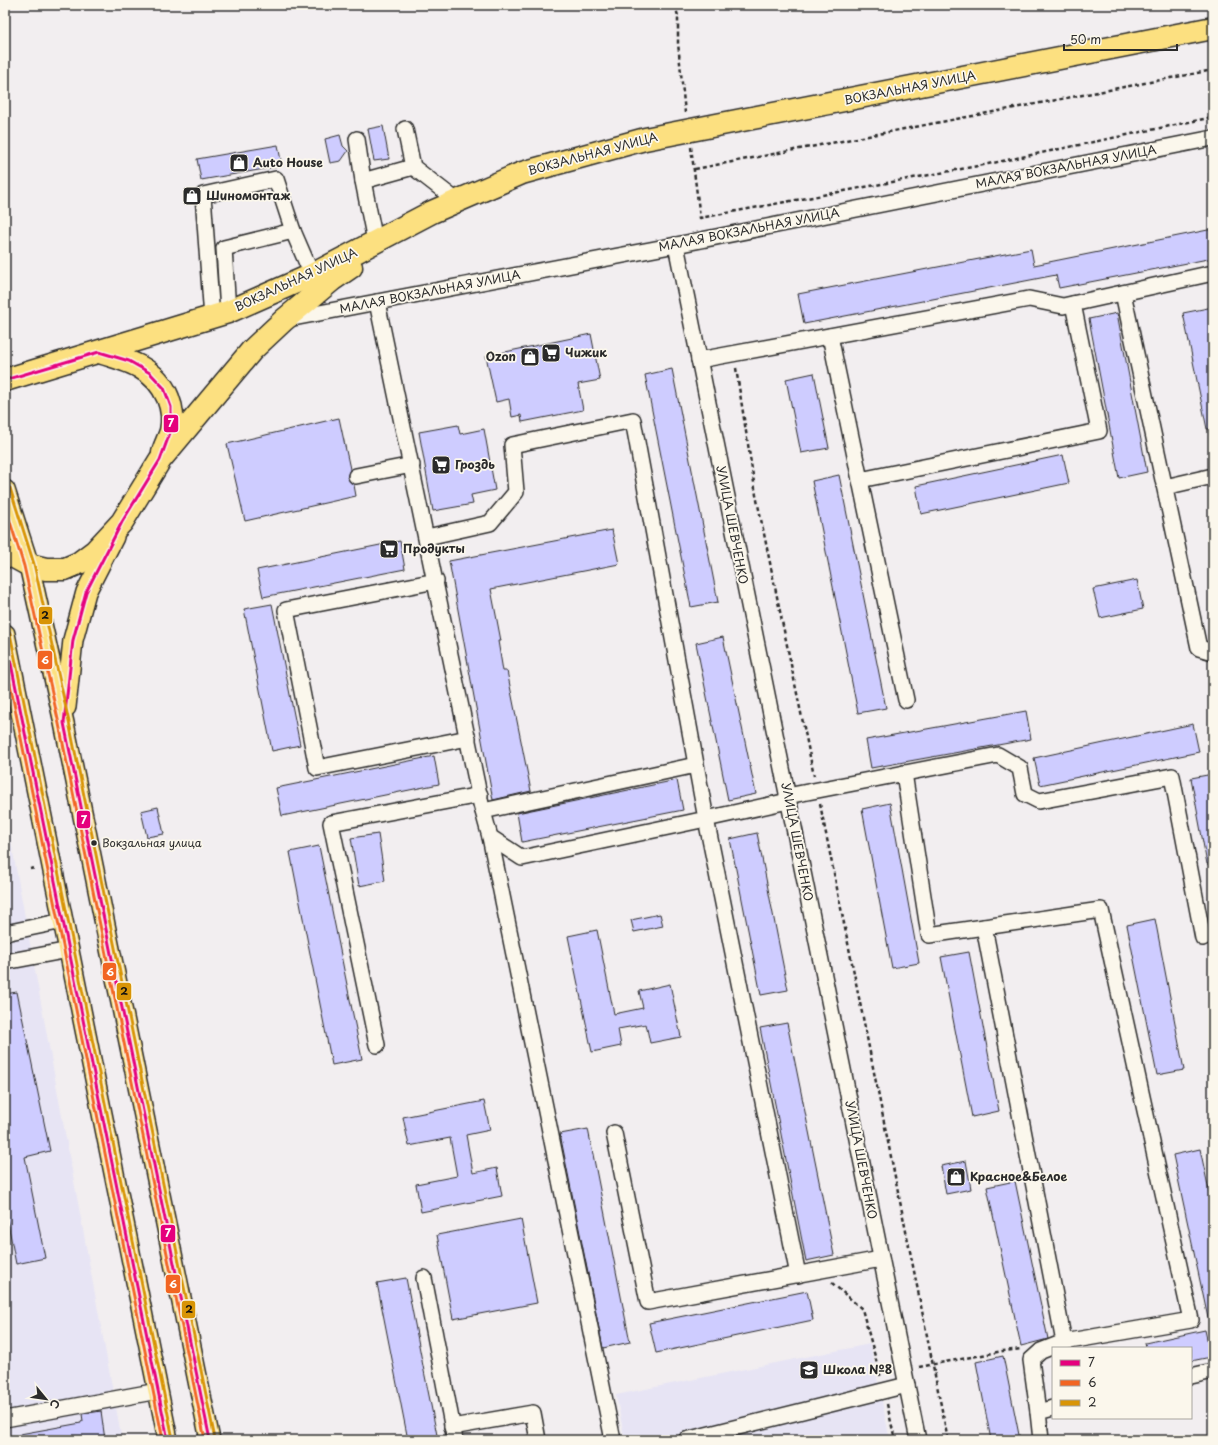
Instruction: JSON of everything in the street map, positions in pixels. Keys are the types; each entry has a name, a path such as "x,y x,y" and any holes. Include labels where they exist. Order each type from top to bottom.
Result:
{"highway":[{"name":"ВОКЗАЛЬНАЯ УЛИЦА","path":"5,380 220,315 312,275 432,212 522,172 645,140 1213,28"},
{"path":"5,552 29,564 46,569 64,569 79,564 95,551 122,522 160,460 252,350 284,320 332,280 432,212"},
{"path":"99,352 136,365 150,373 164,388 171,407 171,430 160,460"}],"main road":[{"path":"5,490 29,564 64,723 210,1440"},
{"path":"64,723 73,640 86,592 122,522"},
{"path":"5,634 168,1440"}],"street":[{"path":"405,129 413,167 457,201"},
{"name":"МАЛАЯ ВОКЗАЛЬНАЯ УЛИЦА","path":"284,320 676,245 1213,138"},
{"path":"357,139 363,181 375,241"},
{"path":"363,181 413,167"},
{"path":"220,315 203,195 276,179 293,231 312,275"},
{"path":"220,315 224,248 293,231"},
{"name":"УЛИЦА ШЕВЧЕНКО","path":"676,245 918,1440"},
{"path":"699,360 1029,299 1063,306 1213,273"},
{"path":"1124,293 1199,648 1213,652"},
{"path":"377,302 483,811 490,837 613,1440"},
{"path":"860,480 1099,431 1073,304"},
{"path":"830,336 906,700"},
{"path":"427,537 490,523 516,492 512,445 633,420 706,819 798,1275"},
{"path":"356,476 412,465"},
{"path":"1165,487 1213,476"},
{"path":"436,581 286,610 316,768 468,738"},
{"path":"490,837 522,858 706,819 788,799 817,790 998,755 1020,768 1025,794 1039,801 1172,776 1203,938"},
{"path":"483,811 696,764"},
{"path":"904,774 930,935 1102,910 1191,1320 1064,1342 1040,1350 1031,1360 1041,1440"},
{"path":"377,1046 331,823 480,795"},
{"path":"5,933 63,921"},
{"path":"984,927 1064,1342"},
{"path":"5,962 69,950"},
{"path":"614,1133 648,1302 881,1259"},
{"path":"424,1278 453,1434 533,1413 538,1440"},
{"path":"1192,1376 1213,1371"},
{"path":"686,1440 884,1392 905,1378"},
{"path":"5,1418 158,1391"},
{"path":"1038,1412 1052,1408"}],"path":[{"path":"675,5 678,16 686,116 695,170 700,218 988,164 1213,117"},
{"path":"695,170 1213,70"},
{"path":"734,354 756,495 948,1440"},
{"path":"30,869 52,865"},
{"path":"817,1272 862,1309 895,1440"},
{"path":"905,1378 932,1364 1003,1351 1027,1348 1040,1350"}],"shaded area":[{"path":"5,809 122,1440 5,1440"},
{"name":"Школа №8","path":"870,1344 890,1440 625,1440 616,1395"}],"building":[{"path":"383,126 389,159 374,161 368,129"},
{"path":"340,135 343,146 348,151 341,161 330,163 325,139"},
{"name":"Auto House","path":"278,145 282,166 201,180 197,159"},
{"path":"1213,229 1213,258 1059,288 1056,275 804,324 798,294 1031,249 1034,265"},
{"path":"1213,307 1213,429 1207,429 1183,313"},
{"path":"1117,313 1147,472 1119,478 1089,319"},
{"path":"591,334 600,380 578,384 583,410 522,422 521,415 512,417 509,399 496,402 486,356"},
{"path":"672,369 718,602 691,607 645,375"},
{"path":"814,373 829,448 801,453 786,379"},
{"path":"339,418 350,469 347,478 354,485 356,496 245,521 227,444"},
{"path":"458,425 460,434 484,429 495,490 471,495 473,504 433,511 419,432"},
{"path":"1063,455 1069,483 921,514 916,486"},
{"path":"839,475 886,708 858,713 812,481"},
{"path":"612,530 619,564 491,589 501,641 498,641 503,671 507,671 531,791 493,800 449,561"},
{"path":"400,541 405,569 263,597 257,570"},
{"path":"1137,580 1143,609 1100,618 1093,589"},
{"path":"272,604 300,745 272,751 244,609"},
{"path":"723,637 756,794 728,800 696,643"},
{"path":"1026,711 1031,739 871,768 866,740"},
{"path":"1193,724 1199,752 1040,785 1034,758"},
{"path":"434,756 439,784 282,816 276,788"},
{"path":"1213,774 1213,864 1207,864 1191,778"},
{"path":"677,780 683,810 522,842 517,813"},
{"path":"890,803 919,963 892,968 862,809"},
{"path":"158,807 164,834 147,837 141,811"},
{"path":"757,833 788,990 761,995 730,839"},
{"path":"378,834 385,881 359,886 351,838"},
{"path":"319,846 362,1059 332,1065 290,852"},
{"path":"660,914 663,926 634,932 631,920"},
{"path":"1155,919 1184,1070 1157,1075 1127,925"},
{"path":"597,930 614,1014 643,1008 639,991 670,984 681,1037 650,1043 646,1024 618,1029 621,1046 592,1052 568,936"},
{"path":"969,952 999,1111 972,1117 941,957"},
{"path":"17,992 50,1151 25,1157 45,1258 16,1264 5,1208 5,994"},
{"path":"787,1023 834,1255 806,1261 760,1028"},
{"path":"484,1101 490,1130 466,1135 473,1173 497,1168 502,1196 421,1212 416,1184 457,1176 450,1138 409,1146 403,1117"},
{"path":"588,1129 630,1342 603,1348 560,1134"},
{"path":"1200,1149 1213,1209 1213,1318 1208,1318 1173,1155"},
{"name":"Красное&Белое","path":"966,1161 971,1189 946,1194 941,1166"},
{"path":"1015,1181 1048,1339 1021,1346 987,1187"},
{"path":"521,1219 537,1303 453,1319 437,1235"},
{"path":"406,1278 438,1440 408,1440 377,1283"},
{"path":"807,1291 813,1320 656,1353 649,1323"},
{"path":"1205,1330 1211,1357 1192,1361 1192,1347 1146,1347 1145,1343"},
{"path":"1003,1356 1020,1440 991,1440 976,1362"},
{"path":"101,1411 105,1440 21,1440 20,1434 81,1423 81,1421 83,1421 82,1414"}],"transit line":[{"name":"7","path":"5,380 99,352 129,361 150,373 164,388 171,407 171,430 160,460 122,522 86,592 73,640 64,723 210,1440"},
{"name":"2","path":"10,488 34,564 69,722 215,1439"},
{"name":"6","path":"5,506 24,566 59,724 205,1440"},
{"name":"2","path":"10,633 173,1439"},
{"name":"7","path":"5,634 168,1440"},
{"name":"6","path":"5,659 163,1440"}],"place":[{"name":"Auto House","path":"239,163"},
{"name":"Шиномонтаж","path":"192,196"},
{"name":"Чижик","path":"551,353"},
{"name":"Ozon","path":"530,357"},
{"name":"Гроздь","path":"441,465"},
{"name":"Продукты","path":"389,549"},
{"name":"Вокзальная улица","path":"94,843"},
{"name":"Красное&Белое","path":"956,1177"},
{"name":"Школа №8","path":"809,1370"}]}
